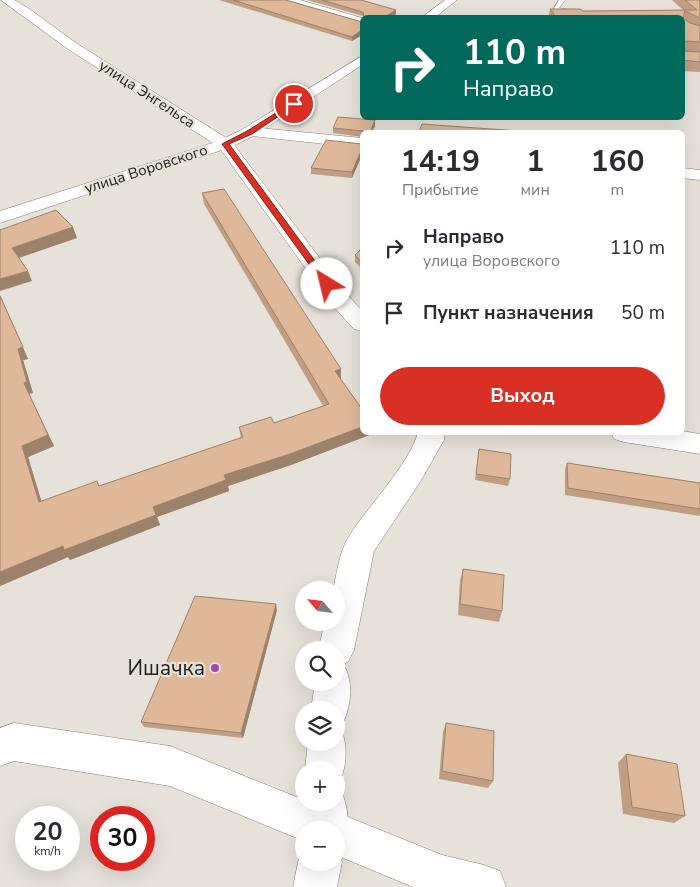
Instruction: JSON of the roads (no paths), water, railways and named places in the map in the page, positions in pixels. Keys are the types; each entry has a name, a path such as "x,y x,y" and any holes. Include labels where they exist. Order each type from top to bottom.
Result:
{"street":[{"name":"улица Энгельса","path":"6,0 24,10 72,46 225,144 338,299 360,322"},
{"path":"288,0 360,21"},
{"path":"430,15 452,0"},
{"name":"улица Воровского","path":"0,217 225,144 249,132 360,61"},
{"path":"249,132 360,143"},
{"path":"685,174 700,175"},
{"path":"338,641 359,548 410,474 431,435"},
{"path":"643,435 700,444"},
{"path":"4,738 170,766 305,821"},
{"path":"345,838 442,877 484,887"},
{"path":"315,887 318,871"}],"lane":[{"path":"562,0 552,10 584,15"}],"place":[{"name":"Ишачка","path":"215,668"}]}
